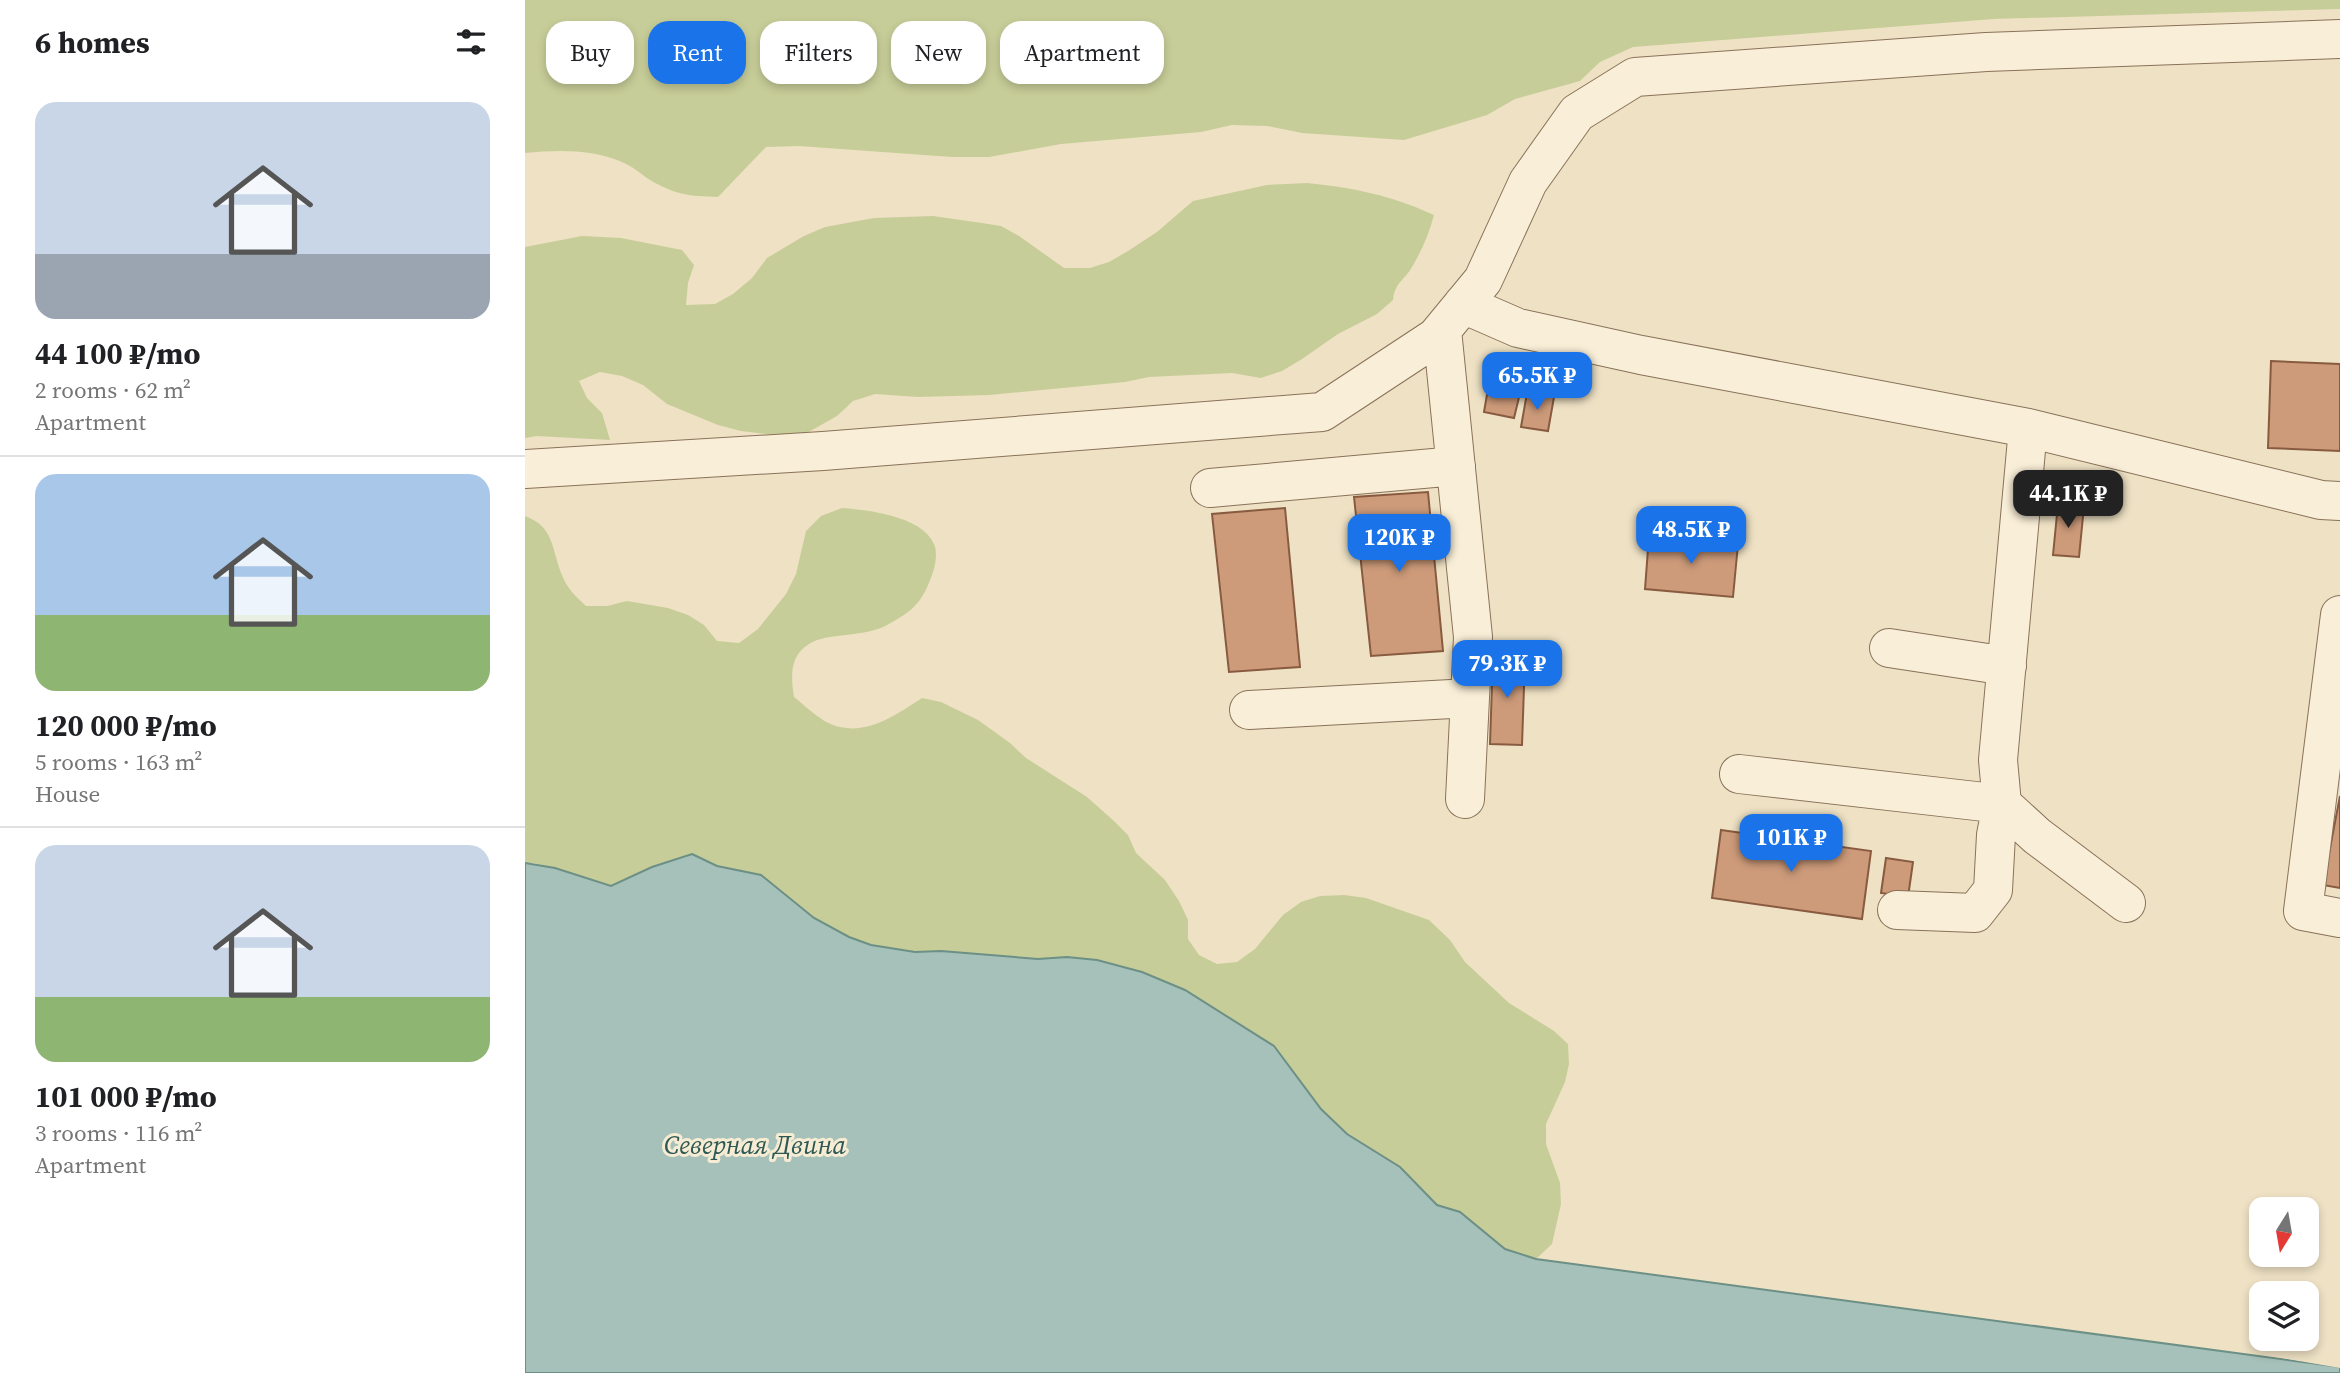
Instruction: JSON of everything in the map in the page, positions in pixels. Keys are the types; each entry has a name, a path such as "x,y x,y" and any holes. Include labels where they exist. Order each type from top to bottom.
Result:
{"lane":[{"path":"525,469 823,451 1322,412 1436,337 1483,280 1528,182 1577,113 1635,77 1986,52 2340,39"},
{"path":"1452,317 2028,428 2321,500 2340,501"},
{"path":"1452,317 1456,466 1473,636 1465,799"},
{"path":"1897,910 1975,914 1993,890 1996,835 2001,804 1998,760 2028,428"},
{"path":"1210,488 1456,466"},
{"path":"2340,615 2303,911 2340,918"},
{"path":"1889,648 2007,666"},
{"path":"1249,710 1470,698"},
{"path":"1739,774 2001,804 2037,836 2126,903"}],"green space":[{"path":"525,0 2340,0 2340,9 1994,19 1633,47 1600,62 1580,81 1515,99 1487,115 1404,140 1232,125 1201,132 1061,144 989,157 952,157 799,146 766,147 718,197 675,192 626,164 598,155 562,151 525,153"},
{"path":"1307,183 1372,193 1434,215 1422,248 1409,272 1398,285 1393,300 1377,314 1338,334 1282,371 1261,378 1232,373 1149,377 1125,382 989,395 918,397 875,394 853,401 837,416 798,438 741,431 718,425 667,404 643,385 622,376 600,372 579,381 587,398 602,413 610,440 537,436 525,438 525,247 582,236 621,238 682,250 694,265 688,283 686,305 715,304 733,294 752,278 767,258 825,227 874,218 933,216 982,223 1001,226 1064,268 1090,268 1109,262 1128,251 1157,232 1193,201 1267,185"},
{"path":"842,508 893,516 918,527 928,534 934,544 934,568 920,599 896,620 868,632 817,640 802,649 793,668 794,697 822,719 840,727 862,728 873,725 894,716 922,698 941,702 978,720 1026,758 1087,797 1128,835 1136,853 1165,880 1179,901 1188,920 1188,939 1199,955 1217,964 1237,962 1255,949 1283,915 1301,902 1320,896 1366,898 1429,920 1450,940 1465,962 1509,1003 1554,1031 1568,1044 1569,1064 1565,1082 1546,1124 1546,1144 1560,1183 1561,1204 1552,1244 1536,1259 1505,1249 1460,1212 1437,1205 1400,1167 1347,1134 1321,1109 1274,1046 1185,990 1142,972 1097,960 1067,957 1038,959 941,951 915,952 871,945 849,937 814,918 761,875 716,866 692,854 652,867 611,886 525,863 525,516 542,526 547,533 564,580 586,606 607,606 627,601 668,608 688,615 704,625 717,641 739,643 758,629 786,594 796,574 806,531 821,516"}],"water":[{"name":"Северная Двина","path":"692,854 717,866 761,875 814,918 849,937 871,945 915,952 941,951 1038,959 1067,957 1097,960 1142,972 1185,990 1274,1046 1321,1109 1347,1134 1400,1167 1437,1205 1460,1212 1505,1249 1536,1259 2340,1367 2340,1373 525,1373 525,863 555,868 611,886 652,867"}],"pier":[{"path":"2217,1347 2340,1363 2340,1368"}],"building":[{"path":"2271,361 2340,364 2340,451 2268,448"},
{"path":"1489,383 1521,389 1514,418 1484,412"},
{"path":"1527,393 1554,397 1548,431 1521,427"},
{"path":"1428,492 1443,651 1371,656 1354,497"},
{"path":"2058,504 2084,506 2079,557 2053,555"},
{"path":"1285,508 1300,667 1229,672 1212,514"},
{"path":"1649,536 1738,544 1733,597 1645,589"},
{"path":"1493,655 1525,658 1522,745 1490,744"},
{"path":"2340,796 2340,888 2323,885"},
{"path":"1721,830 1871,851 1862,919 1712,898"},
{"path":"1886,858 1913,862 1908,897 1881,893"}]}
